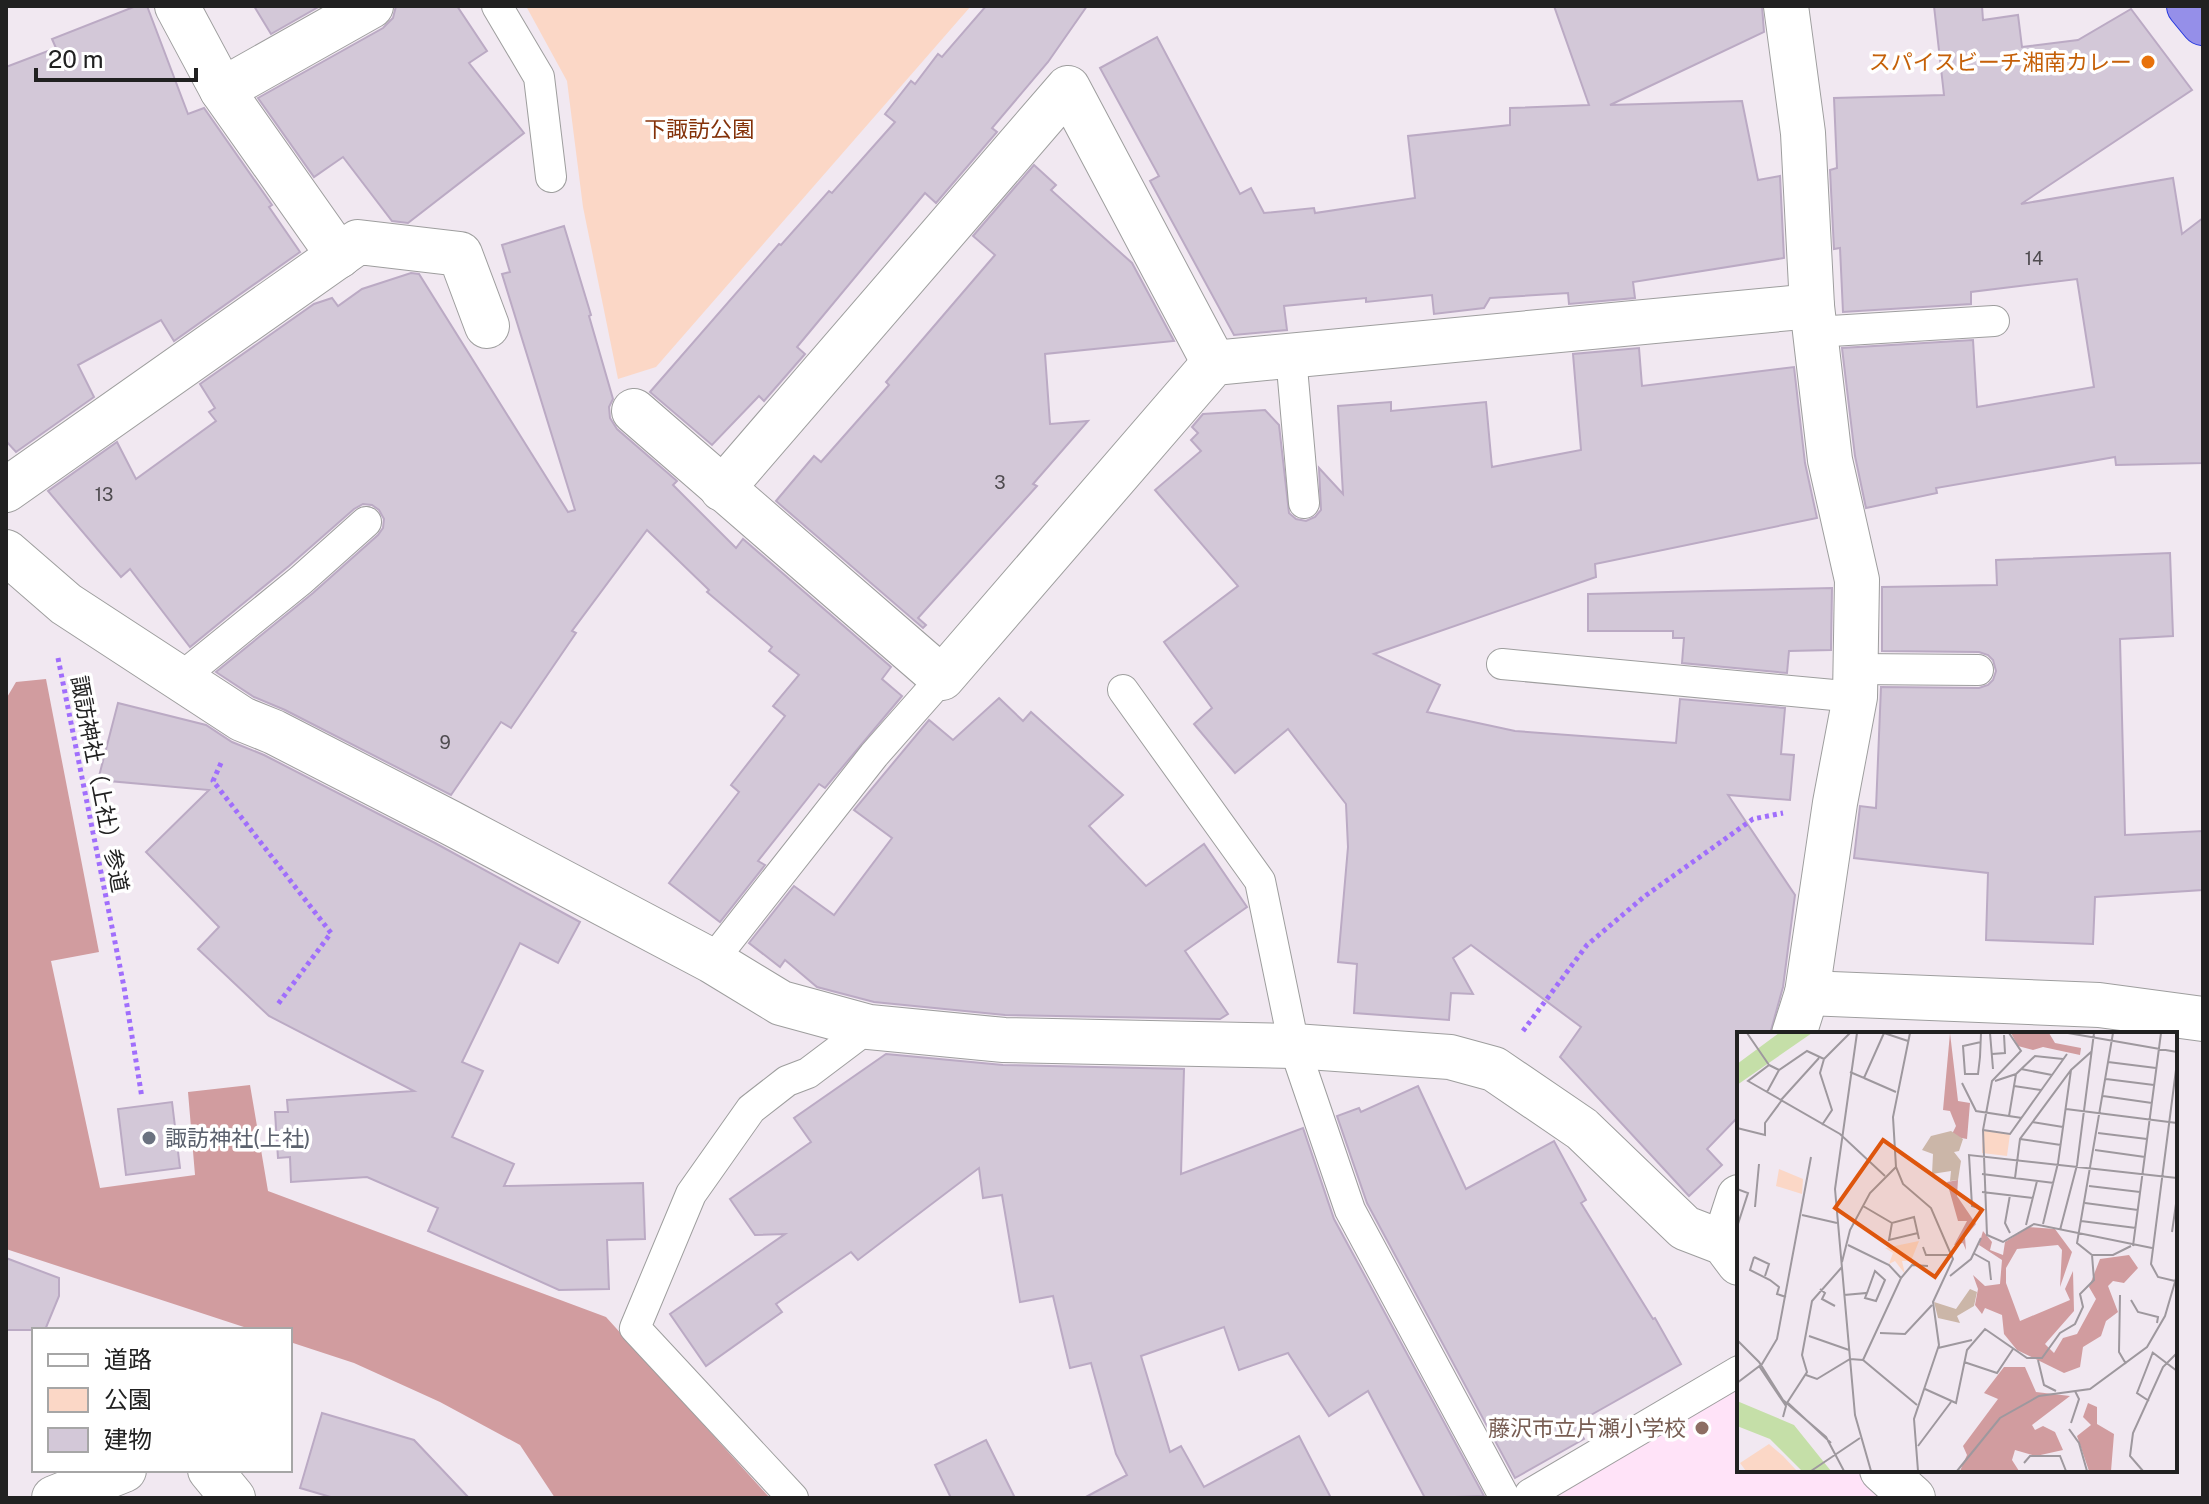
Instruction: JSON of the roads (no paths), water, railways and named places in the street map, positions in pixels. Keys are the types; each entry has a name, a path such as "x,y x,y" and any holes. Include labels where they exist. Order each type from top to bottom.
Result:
{"highway":[{"path":"2189,6 2203,23"}],"street":[{"path":"177,6 222,90 339,256"},
{"path":"222,90 371,6"},
{"path":"1786,6 1803,133 1813,319 1830,460 1857,580 1855,683 1807,993 1795,1032"},
{"path":"722,489 1068,88 1214,363"},
{"path":"6,490 358,242 460,254 487,326"},
{"path":"634,411 942,678 1214,363 1813,319"},
{"path":"6,552 44,587 178,680 242,719 274,732 712,961 781,1003 869,1027 1004,1040 1294,1046 1450,1057 1494,1069 1582,1129 1685,1228 1731,1253 1737,1211"},
{"path":"1807,993 2099,1005 2203,1019"},
{"path":"54,1498 119,1472"},
{"path":"212,1472 233,1498"},
{"path":"1884,1472 1913,1498"}],"lane":[{"path":"497,6 539,77 551,177"},
{"path":"1813,319 1994,321"},
{"path":"1291,356 1304,503"},
{"path":"178,680 301,580 366,522"},
{"path":"1502,664 1855,683 1978,670"},
{"path":"712,961 874,755 942,678"},
{"path":"1123,690 1260,881 1294,1046 1350,1210 1522,1497 1737,1372"},
{"path":"793,1498 635,1328 691,1194 751,1109 787,1081 808,1073 869,1027"}],"place":[{"name":"スパイスビーチ湘南カレー","path":"2148,62"},
{"name":"諏訪神社(上社)","path":"149,1138"},
{"name":"藤沢市立片瀬小学校","path":"1702,1428"}],"park label":[{"name":"下諏訪公園","path":"699,129"}]}
